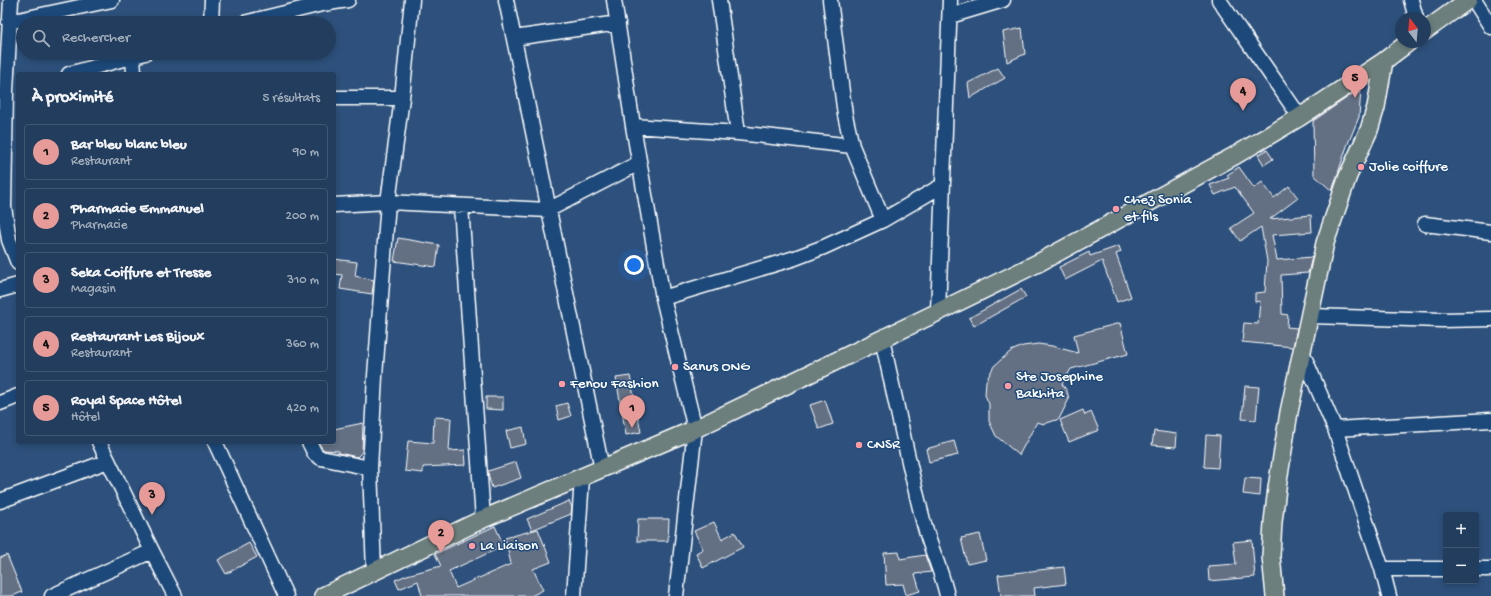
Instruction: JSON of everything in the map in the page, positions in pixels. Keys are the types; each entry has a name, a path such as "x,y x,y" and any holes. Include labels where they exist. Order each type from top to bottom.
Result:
{"main road":[{"path":"1431,27 1468,0"},
{"path":"323,596 483,519 695,429 1040,262 1236,156 1300,117 1402,48"},
{"path":"1275,596 1271,556 1274,508 1284,442 1302,352 1328,236 1348,176 1369,130 1376,107 1384,61"}],"street":[{"path":"11,0 6,30 12,89 4,207 16,252"},
{"path":"55,16 112,0"},
{"path":"211,16 212,0"},
{"path":"270,16 322,2 348,0"},
{"path":"374,571 370,468 388,202 402,98 412,0"},
{"path":"506,0 602,469"},
{"path":"614,0 639,163 663,298 695,429 676,596"},
{"path":"719,0 738,133"},
{"path":"830,0 845,115 852,146 883,220"},
{"path":"938,312 950,0"},
{"path":"950,16 1003,0"},
{"path":"1219,0 1300,117"},
{"path":"1412,0 1415,12"},
{"path":"1474,0 1491,27"},
{"path":"514,38 618,23"},
{"path":"6,30 16,27"},
{"path":"76,72 121,60"},
{"path":"135,72 138,60"},
{"path":"336,98 402,98"},
{"path":"633,126 738,133 852,146"},
{"path":"336,205 388,202 548,210 639,163"},
{"path":"663,298 795,258 824,247 883,220 943,185"},
{"path":"462,206 483,519"},
{"path":"1425,224 1491,232"},
{"path":"0,290 16,285"},
{"path":"1310,316 1442,320 1491,319"},
{"path":"882,339 924,527 940,569 947,596"},
{"path":"1302,352 1335,429 1382,569 1389,596"},
{"path":"0,403 16,397"},
{"path":"1335,429 1491,420"},
{"path":"100,444 175,596"},
{"path":"216,444 286,596"},
{"path":"310,444 315,454 321,458 370,468"},
{"path":"0,501 108,461"},
{"path":"574,596 582,478"},
{"path":"52,596 152,551"},
{"path":"1382,569 1443,569"},
{"path":"1479,569 1491,569"}],"building":[{"path":"1022,28 1025,54 1007,62 1003,32"},
{"path":"998,68 1005,78 970,98 968,83"},
{"path":"1361,88 1359,117 1347,146 1332,191 1314,175 1313,121"},
{"path":"1267,150 1273,159 1264,165 1258,155"},
{"path":"1239,167 1254,188 1262,182 1274,198 1289,186 1298,198 1270,219 1311,215 1312,232 1272,235 1277,260 1312,257 1308,273 1281,275 1282,314 1288,315 1287,327 1297,328 1293,347 1242,342 1244,323 1258,324 1260,301 1255,302 1255,293 1265,292 1267,261 1261,227 1240,241 1231,228 1254,213 1235,187 1215,195 1210,185 1229,178 1227,175"},
{"path":"398,238 439,245 436,267 394,261"},
{"path":"1119,246 1121,252 1116,254 1131,297 1117,302 1102,261 1065,280 1059,267 1089,252 1090,256"},
{"path":"336,259 357,262 355,276 374,280 372,294 340,289 342,275 336,274"},
{"path":"1021,289 1026,297 974,326 969,318"},
{"path":"1120,323 1128,354 1071,369 1062,384 1067,391 1069,399 1059,419 1044,424 1037,422 1019,455 996,436 989,421 989,404 985,395 986,381 994,366 1011,351 1023,346 1038,344 1078,353 1074,335"},
{"path":"630,376 641,432 626,435 616,378"},
{"path":"1245,386 1259,387 1256,420 1242,419"},
{"path":"486,397 503,397 503,410 486,409"},
{"path":"825,400 833,424 819,429 810,405"},
{"path":"567,403 571,416 559,420 556,406"},
{"path":"1083,410 1085,415 1091,412 1099,430 1069,442 1060,420"},
{"path":"434,417 451,418 449,451 465,450 466,465 423,467 423,473 405,471 408,441 433,443"},
{"path":"363,423 362,452 357,457 339,453 339,451 324,450 322,448 319,444 336,444 336,429"},
{"path":"523,427 526,444 510,448 506,431"},
{"path":"1154,431 1177,434 1176,447 1152,445"},
{"path":"1206,435 1220,436 1218,468 1204,467"},
{"path":"954,441 958,455 929,462 926,449"},
{"path":"516,462 521,478 492,488 488,471"},
{"path":"1245,478 1261,479 1260,496 1243,494"},
{"path":"569,501 572,507 571,514 532,530 527,519"},
{"path":"638,519 669,519 668,541 637,541"},
{"path":"714,522 722,539 735,532 743,547 703,568 696,553 703,549 694,531"},
{"path":"495,526 504,546 449,571 456,588 511,564 505,538 538,529 551,562 533,569 543,590 531,596 422,596 418,581 399,589 395,580 407,575 441,566 435,554"},
{"path":"980,534 986,560 967,564 961,538"},
{"path":"1252,540 1255,577 1209,581 1208,566 1236,564 1233,542"},
{"path":"249,543 257,557 226,574 218,560"},
{"path":"899,552 900,559 925,555 931,572 915,574 920,591 906,595 903,584 886,585 884,553"},
{"path":"7,555 22,592 12,596 0,596 0,558"},
{"path":"1064,567 1066,584 1034,588 1035,596 1001,596 998,575"}],"place":[{"name":"Royal Space Hôtel","path":"1355,98"},
{"name":"Restaurant Les Bijoux","path":"1243,111"},
{"name":"Jolie coiffure","path":"1361,167"},
{"name":"Chez Sonia et fils","path":"1116,209"},
{"name":"Sanus ONG","path":"675,367"},
{"name":"Fenou Fashion","path":"562,384"},
{"name":"Ste Josephine Bakhita","path":"1008,386"},
{"name":"Bar bleu blanc bleu","path":"632,428"},
{"name":"CNSR","path":"859,445"},
{"name":"Seka Coiffure et Tresse","path":"152,515"},
{"name":"La Liaison","path":"472,546"},
{"name":"Pharmacie Emmanuel","path":"441,553"}]}
